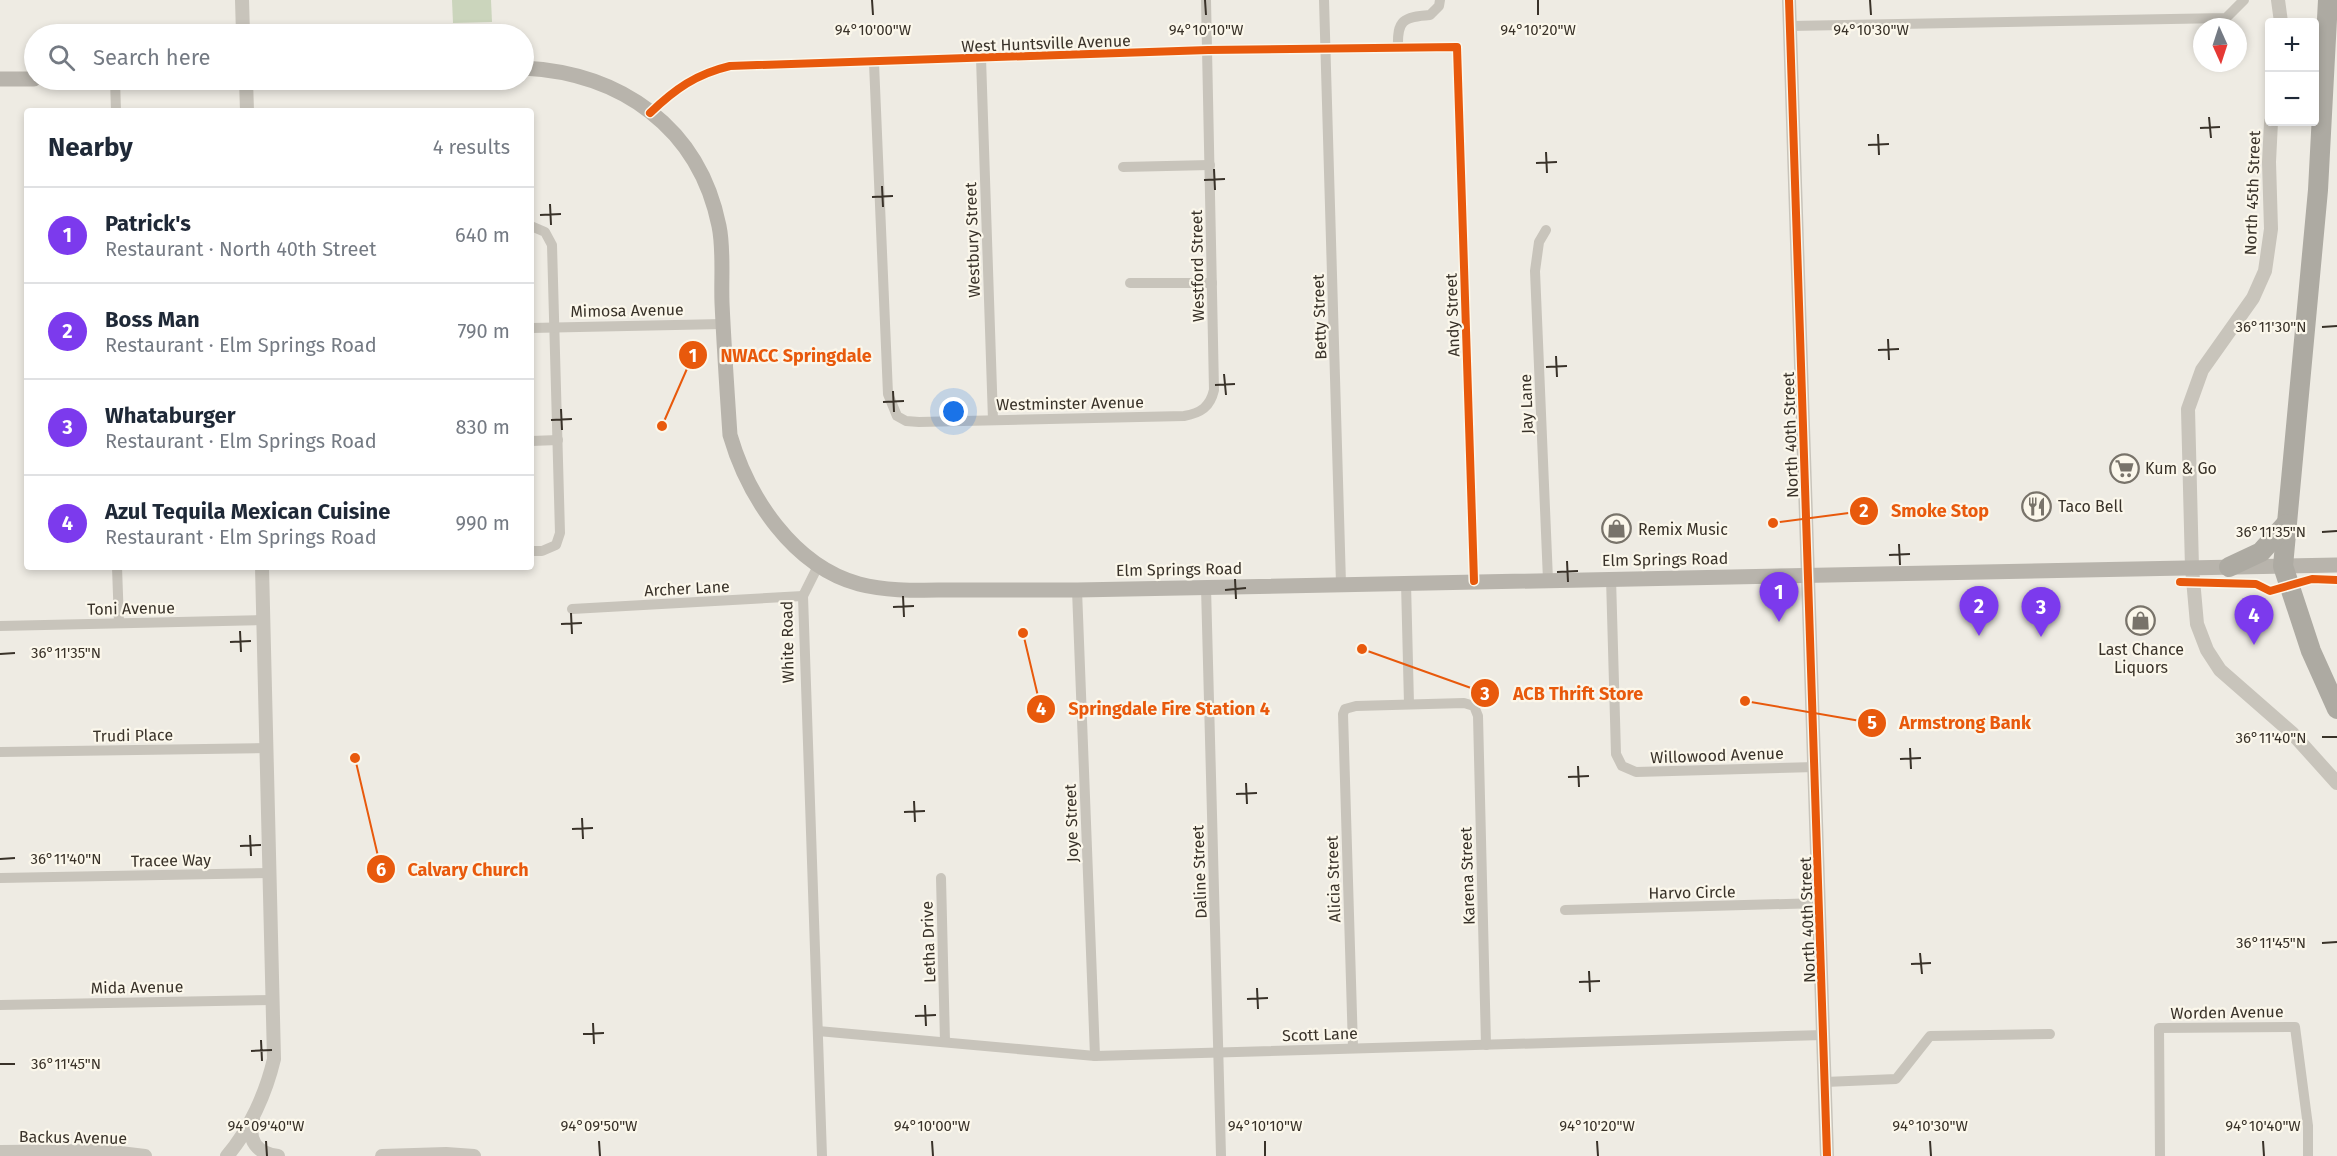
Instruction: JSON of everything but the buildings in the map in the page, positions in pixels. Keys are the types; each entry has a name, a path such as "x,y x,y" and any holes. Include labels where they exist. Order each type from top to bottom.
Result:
{"highway":[{"path":"2328,2 2337,42"},
{"path":"2328,2 2319,179 2283,566 2311,651 2337,709"},
{"path":"2229,567 2261,552 2272,543 2287,521"}],"main road":[{"path":"534,69 559,70 594,80 626,96 675,134 694,158 710,192 720,228 730,435 736,457 757,498 774,523 795,546 819,564"},
{"path":"0,79 24,78"},
{"name":"Elm Springs Road","path":"819,564 858,583 888,590 1077,590 2337,565"}],"street":[{"path":"242,0 243,24"},
{"name":"Westford Street","path":"1206,0 1214,390 1206,407"},
{"name":"Betty Street","path":"1324,0 1341,584"},
{"path":"1398,48 1398,28 1401,23 1413,16 1430,15 1440,6 1440,0"},
{"name":"North 40th Street","path":"1789,0 1827,1156"},
{"path":"1790,26 2226,18 2244,0"},
{"path":"2278,0 2280,18"},
{"name":"West Huntsville Avenue","path":"650,113 674,90 691,79 730,66 874,63 1208,50 1457,47"},
{"name":"Andy Street","path":"1457,47 1474,581"},
{"name":"Westbury Street","path":"981,58 993,420"},
{"name":"Westminster Avenue","path":"874,63 888,394 897,416 906,421 919,422 1184,416 1196,414 1206,407"},
{"path":"115,90 116,108"},
{"path":"246,90 247,108"},
{"name":"North 45th Street","path":"2271,126 2269,162 2271,229 2265,271 2253,298 2202,370 2188,409 2192,568 2197,624 2207,650 2220,670 2292,733 2337,783"},
{"path":"1123,167 1210,165"},
{"path":"534,227 545,232 552,246 560,533 556,545 542,551 534,551"},
{"name":"Jay Lane","path":"1546,230 1539,242 1535,271 1548,580"},
{"path":"1130,283 1212,283"},
{"name":"Mimosa Avenue","path":"534,328 723,324"},
{"path":"534,441 558,440"},
{"name":"White Road","path":"819,564 803,596 822,1156"},
{"path":"117,570 119,624"},
{"path":"227,1156 236,1146 267,1086 274,1059 262,570"},
{"name":"Willowood Avenue","path":"1611,578 1616,754 1622,766 1636,772 1815,767"},
{"path":"1406,583 1409,704"},
{"name":"Daline Street","path":"1206,587 1221,1156"},
{"name":"Joye Street","path":"1077,590 1095,1056"},
{"name":"Archer Lane","path":"572,609 803,596"},
{"name":"Toni Avenue","path":"0,626 263,620"},
{"name":"Karena Street","path":"1409,704 1464,703 1474,706 1478,716 1486,1045"},
{"name":"Alicia Street","path":"1353,1048 1343,718 1345,710 1356,706 1409,704"},
{"name":"Trudi Place","path":"0,752 267,748"},
{"name":"Tracee Way","path":"0,878 270,873"},
{"name":"Letha Drive","path":"941,878 945,1042"},
{"name":"Harvo Circle","path":"1565,910 1820,903"},
{"name":"Mida Avenue","path":"0,1005 274,1000"},
{"name":"Worden Avenue","path":"2160,1156 2159,1028 2295,1027 2307,1116 2308,1156"},
{"name":"Scott Lane","path":"818,1031 1095,1056 1824,1035"},
{"path":"1825,1082 1896,1079 1930,1036 2050,1034"},
{"path":"257,1106 250,1131 251,1139 261,1151 278,1156"},
{"name":"Backus Avenue","path":"0,1152 103,1151 145,1156"},
{"path":"382,1156 446,1154 474,1156"}],"green space":[{"path":"452,0 491,0 492,22 453,23"}],"cycle path":[{"path":"1789,0 1827,1156"},
{"path":"650,113 668,97 696,78 730,66 1208,50 1457,47 1474,581"},
{"path":"2180,582 2256,584 2270,591 2312,579 2337,580"}],"place":[{"name":"NWACC Springdale","path":"662,426"},
{"name":"Kum & Go","path":"2124,468"},
{"name":"Taco Bell","path":"2037,506"},
{"name":"Smoke Stop","path":"1773,523"},
{"name":"Remix Music","path":"1617,529"},
{"name":"Last Chance Liquors","path":"2141,621"},
{"name":"Patrick's","path":"1779,622"},
{"name":"Springdale Fire Station 4","path":"1023,633"},
{"name":"Boss Man","path":"1979,636"},
{"name":"Whataburger","path":"2041,637"},
{"name":"Azul Tequila Mexican Cuisine","path":"2254,645"},
{"name":"ACB Thrift Store","path":"1362,649"},
{"name":"Armstrong Bank","path":"1745,701"},
{"name":"Calvary Church","path":"355,758"}]}
